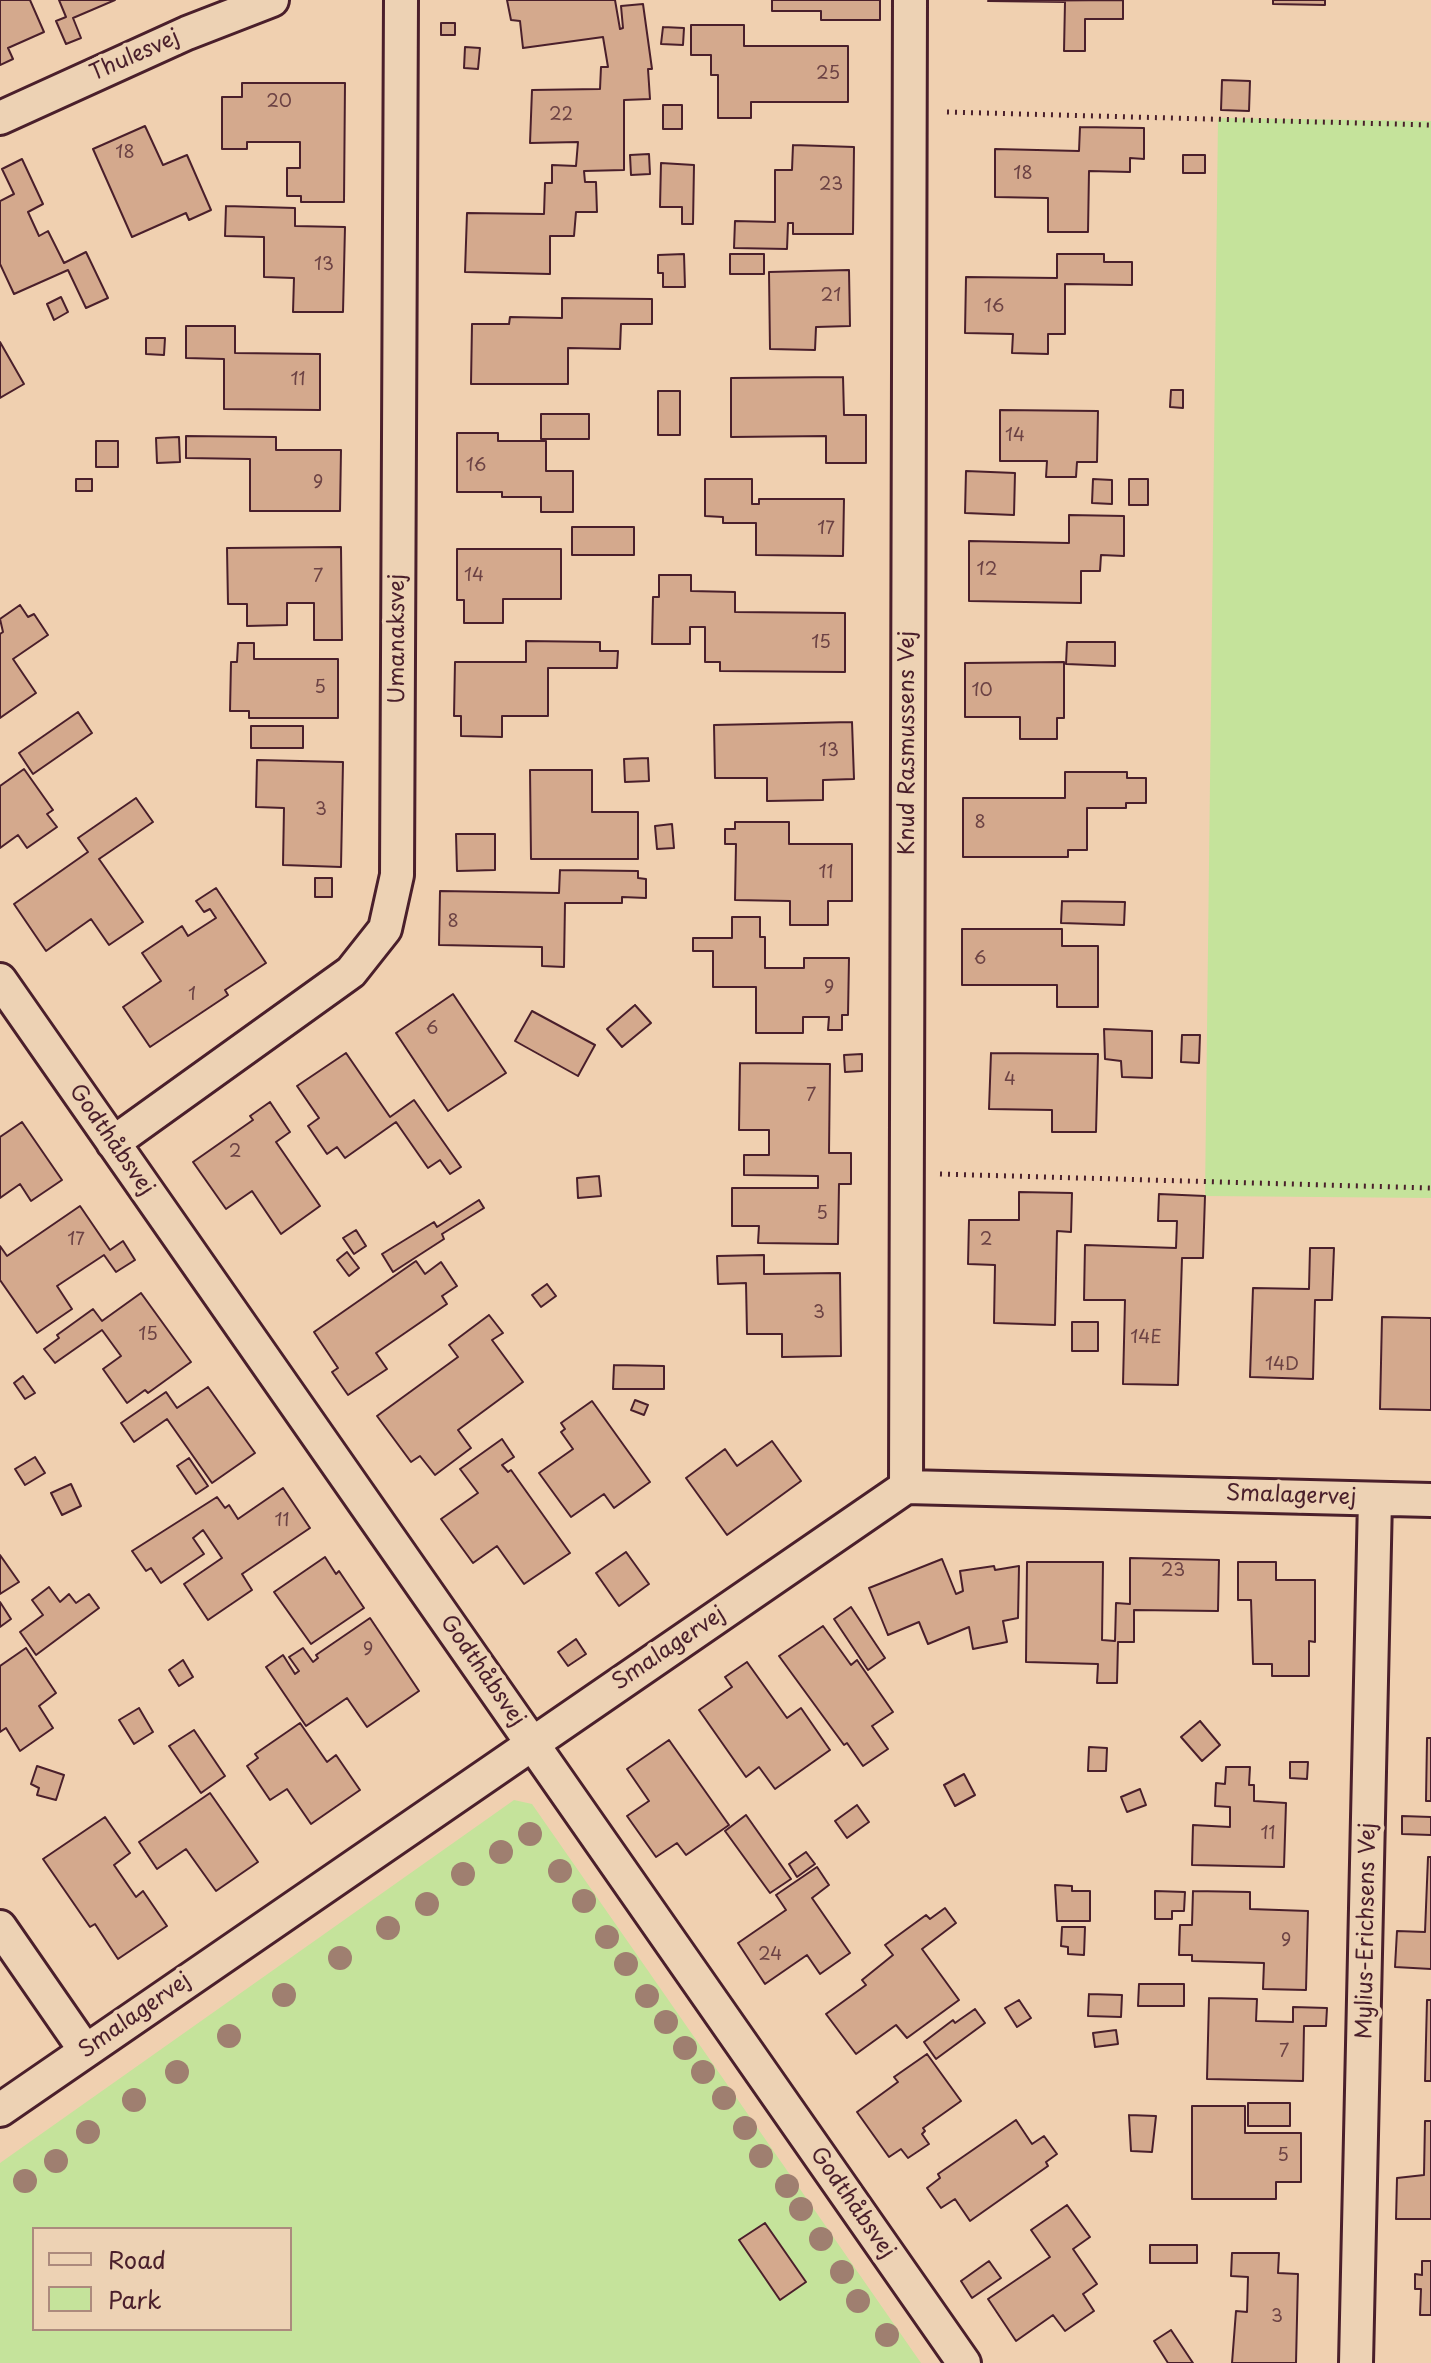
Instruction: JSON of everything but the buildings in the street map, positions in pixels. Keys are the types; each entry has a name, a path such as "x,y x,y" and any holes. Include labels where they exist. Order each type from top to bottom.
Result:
{"street":[{"name":"Thulesvej","path":"0,118 187,33 272,0"},
{"name":"Umanaksvej","path":"113,1143 351,972 385,929 397,875 401,0"},
{"name":"Knud Rasmussens Vej","path":"906,1487 910,0"},
{"name":"Godthåbsvej","path":"0,980 964,2363"},
{"name":"Smalagervej","path":"0,2110 906,1487 1431,1500"},
{"name":"Mylius-Erichsens Vej","path":"1356,2363 1375,1499"},
{"path":"0,1927 85,2050"}],"path":[{"path":"910,111 1431,125"},
{"path":"907,1173 1431,1188"}],"green space":[{"path":"1218,118 1431,121 1431,1198 1205,1196"},
{"path":"514,1800 532,1804 921,2363 0,2363 0,2163"}]}
